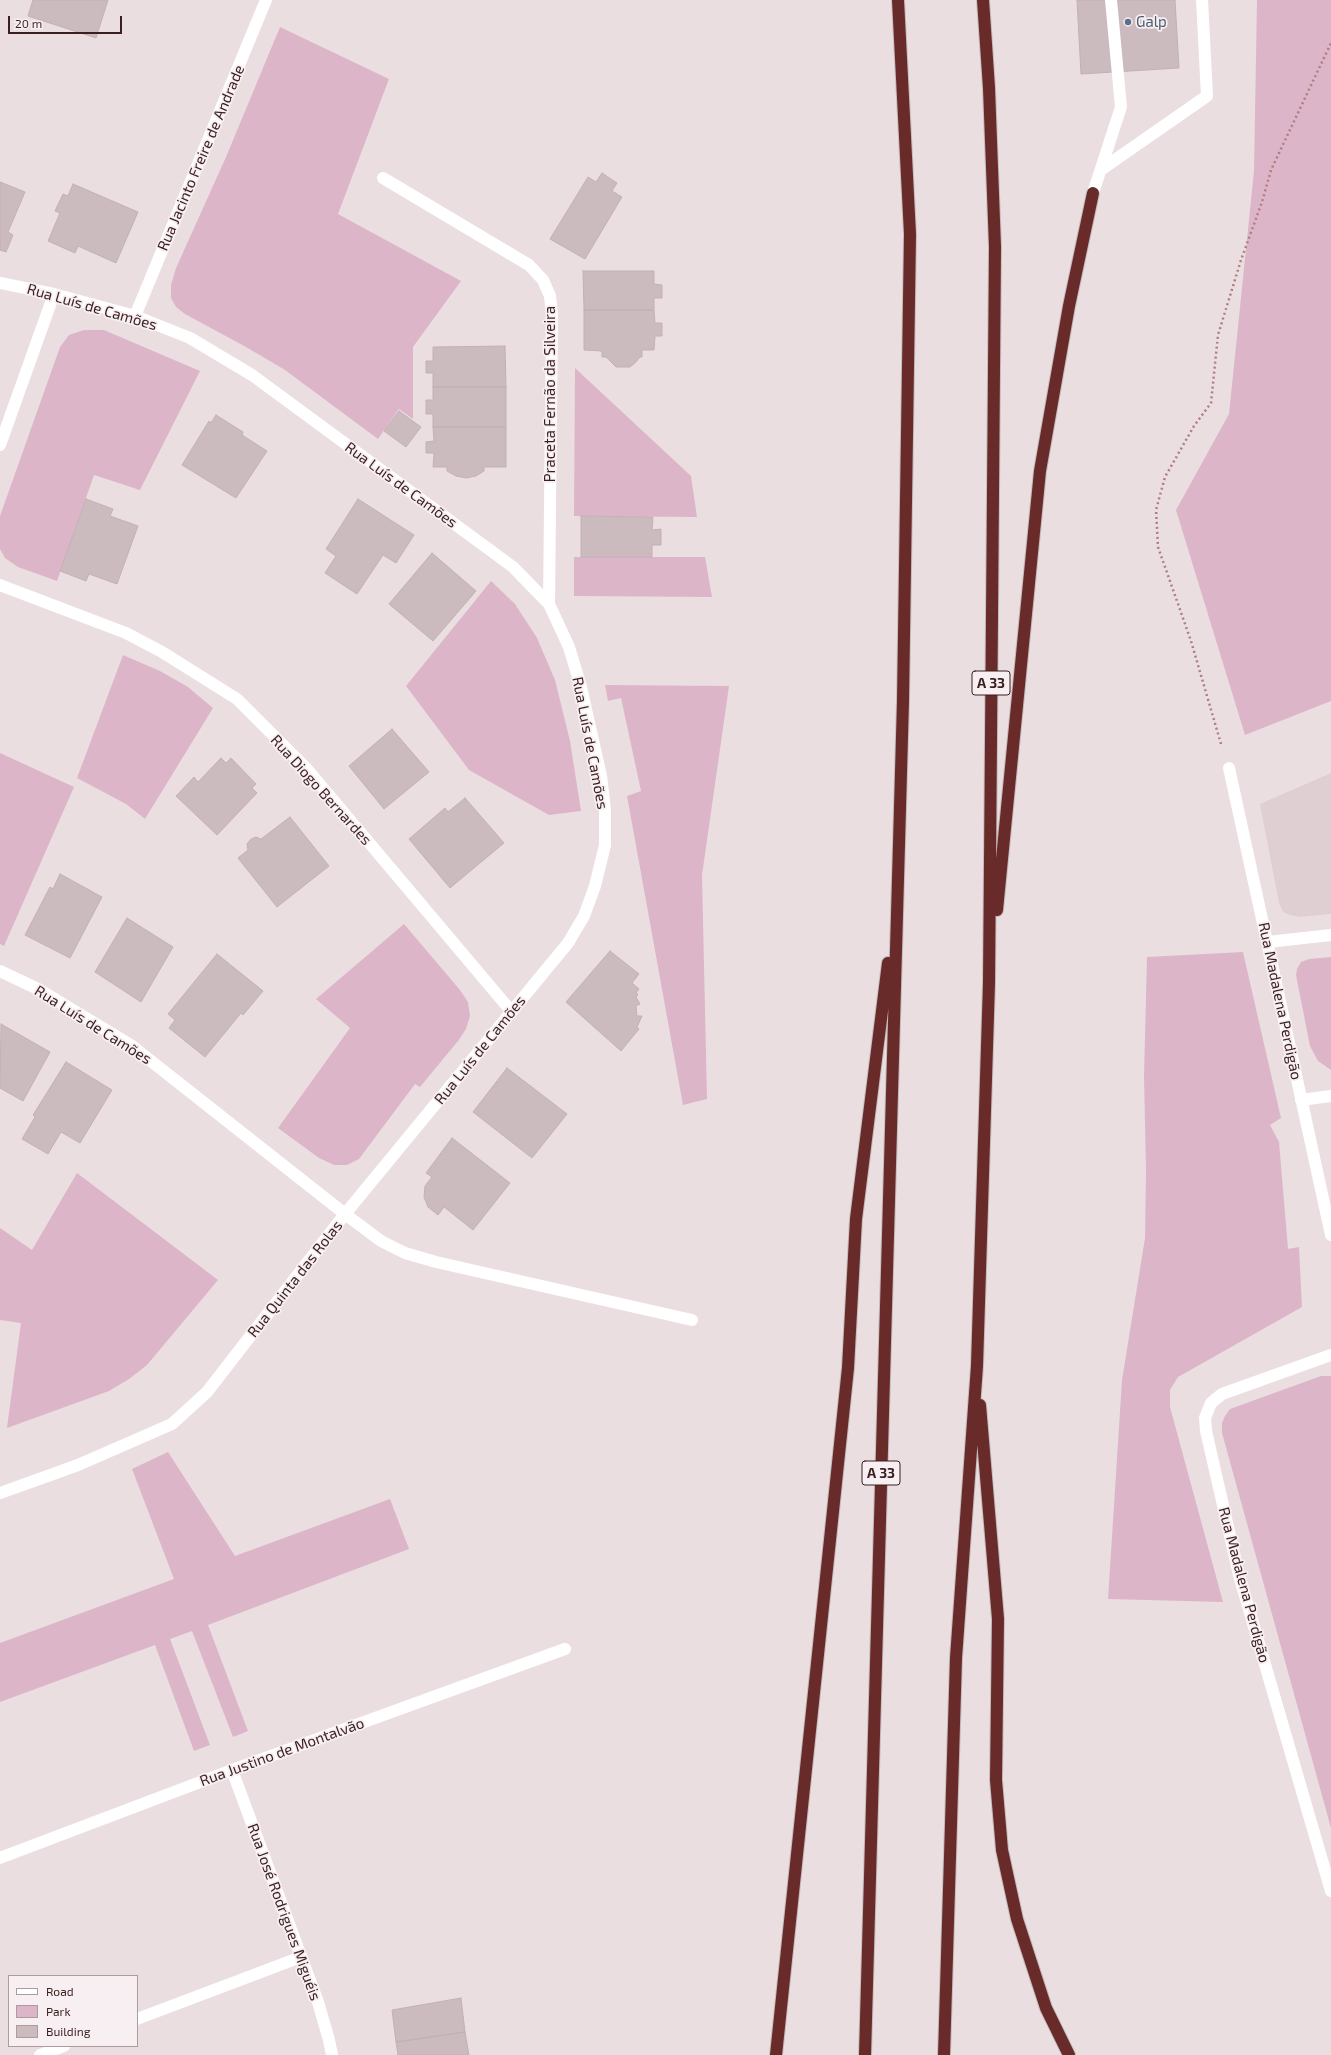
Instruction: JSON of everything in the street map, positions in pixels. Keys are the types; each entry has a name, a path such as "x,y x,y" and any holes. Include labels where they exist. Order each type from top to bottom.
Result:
{"highway":[{"name":"A 33","path":"865,2055 903,701 910,234 898,0"},
{"name":"A 33","path":"944,2055 956,1658 977,1366 989,983 995,247 990,88 983,0"},
{"path":"989,983 1040,471 1069,306 1093,193"},
{"path":"776,2055 848,1368 856,1219 897,890"},
{"path":"977,1366 998,1619 996,1780 1002,1850 1017,1919 1046,2008 1069,2055"}],"street":[{"name":"Rua Jacinto Freire de Andrade","path":"135,316 266,0"},
{"path":"1093,193 1122,107 1111,0"},
{"path":"1102,169 1207,96 1202,0"},
{"name":"Praceta Fernão da Silveira","path":"382,178 529,265 543,280 550,296 552,314 549,604"},
{"name":"Rua Luís de Camões","path":"0,283 54,294 135,316 190,338 252,375 513,567 549,604 569,647 581,687 601,776 605,810 605,845 595,886 584,916 568,943 345,1214 132,1046 38,989 0,971"},
{"path":"0,444 54,294"},
{"name":"Rua Diogo Bernardes","path":"0,585 126,633 162,652 237,700 307,769 511,1011"},
{"name":"Rua Madalena Perdigão","path":"1229,768 1331,1235"},
{"path":"1268,942 1331,936"},
{"path":"1301,1100 1331,1096"},
{"name":"Rua Quinta das Rolas","path":"0,1493 78,1465 172,1424 207,1392 345,1214 381,1241 405,1253 436,1262 692,1320"},
{"name":"Rua Madalena Perdigão","path":"1331,1355 1222,1394 1211,1403 1205,1418 1206,1431 1239,1575 1331,1891"},
{"name":"Rua Justino de Montalvão","path":"0,1858 232,1770 565,1650"},
{"name":"Rua José Rodrigues Miguéis","path":"232,1770 318,2002 330,2040 332,2055"},
{"path":"138,2018 301,1957"},
{"path":"40,2055 61,2047"}],"path":[{"path":"1229,768 1191,641 1168,581 1158,547 1156,510 1166,477 1194,426 1210,403 1218,335 1241,260 1262,202 1270,170 1331,43"}],"shaded area":[{"path":"1331,773 1331,914 1300,917 1290,915 1283,912 1279,903 1260,804"}],"green space":[{"path":"1257,0 1331,0 1331,701 1245,735 1176,510 1229,414 1254,171"},
{"path":"280,27 389,79 338,214 461,281 413,347 413,419 399,409 378,439 285,370 185,314 176,307 171,298 171,285 176,268 226,157"},
{"path":"84,330 104,330 200,371 140,490 94,475 57,581 18,567 5,558 0,549 0,516 60,347 69,335"},
{"path":"575,368 691,476 697,517 574,516"},
{"path":"574,557 705,557 712,597 574,596"},
{"path":"491,581 515,604 537,638 555,680 570,741 581,811 549,815 469,770 406,686"},
{"path":"123,655 160,671 188,687 213,708 145,819 126,804 77,778"},
{"path":"605,685 729,686 702,875 707,1099 683,1105 627,796 641,791 621,698 608,701"},
{"path":"0,753 74,787 4,946 0,944"},
{"path":"404,924 460,990 468,1002 470,1016 466,1029 458,1041 420,1087 415,1084 359,1159 347,1165 334,1165 319,1158 278,1128 350,1028 316,999"},
{"path":"1243,952 1281,1118 1270,1125 1279,1142 1288,1249 1299,1247 1302,1307 1178,1377 1170,1390 1170,1407 1223,1602 1108,1599 1122,1380 1145,1238 1146,1171 1144,1076 1147,957"},
{"path":"1331,957 1331,1070 1318,1061 1310,1046 1296,975 1297,969 1301,962 1309,959"},
{"path":"77,1173 218,1280 147,1365 129,1379 109,1391 7,1428 21,1323 0,1320 0,1228 32,1250"},
{"path":"1321,1376 1331,1376 1331,1828 1222,1433 1222,1423 1230,1409"},
{"path":"168,1452 235,1556 390,1499 409,1549 208,1625 248,1731 233,1737 192,1631 170,1639 210,1745 194,1751 155,1645 0,1702 0,1643 174,1579 132,1469"}],"building":[{"path":"33,0 108,0 96,38 28,16"},
{"path":"1077,0 1175,0 1179,68 1081,74"},
{"path":"602,173 617,183 612,191 622,197 585,259 550,239 588,177 596,182"},
{"path":"0,182 25,192 8,232 13,235 6,252 0,250"},
{"path":"73,184 138,212 116,263 78,246 75,253 48,241 60,213 55,211 63,194 68,196"},
{"path":"583,271 654,271 654,284 662,285 662,298 654,298 654,310 584,310"},
{"path":"584,310 654,310 655,323 662,323 662,336 655,336 654,350 642,350 642,357 640,357 630,367 616,367 606,357 602,357 602,351 584,350"},
{"path":"505,346 506,387 433,387 433,373 426,373 426,361 433,361 433,347"},
{"path":"433,387 506,387 506,427 433,427 433,414 426,414 426,400 433,400"},
{"path":"399,411 421,427 406,447 384,431"},
{"path":"216,415 243,432 242,435 267,451 236,498 182,465 209,421 211,423"},
{"path":"433,427 506,427 506,467 484,467 484,471 476,476 466,478 456,476 447,471 447,467 433,467 434,453 426,453 426,442 434,441"},
{"path":"86,499 113,509 110,516 138,526 117,584 89,574 86,581 60,571"},
{"path":"358,499 414,535 396,563 383,555 357,594 325,573 336,556 326,549"},
{"path":"581,516 653,517 652,530 661,529 661,545 652,545 652,557 581,557"},
{"path":"432,553 476,591 433,641 389,604"},
{"path":"392,729 429,772 384,809 349,766"},
{"path":"221,758 226,763 231,758 256,784 252,788 257,793 217,835 176,796 194,777 198,782"},
{"path":"465,798 504,843 450,888 409,839 445,808 448,812"},
{"path":"290,817 329,866 277,907 238,858 248,850 247,844 251,839 256,837 261,839"},
{"path":"60,874 102,897 70,958 25,935 50,887 53,889"},
{"path":"127,918 173,947 141,1002 95,972"},
{"path":"610,951 639,974 632,983 639,989 636,993 638,995 636,997 640,1004 636,1006 637,1016 642,1016 637,1027 639,1029 621,1051 566,1002"},
{"path":"217,954 263,991 243,1015 241,1013 205,1057 169,1028 175,1020 168,1014"},
{"path":"1,1024 50,1052 23,1101 0,1088"},
{"path":"66,1062 112,1090 80,1143 61,1132 48,1154 22,1139 35,1117 33,1115"},
{"path":"507,1068 567,1114 532,1158 473,1112"},
{"path":"452,1138 510,1183 473,1230 444,1207 438,1215 428,1207 424,1197 425,1186 432,1177 426,1173"},
{"path":"461,1998 465,2032 396,2042 392,2010"},
{"path":"465,2032 469,2055 398,2055 396,2042"}],"place":[{"name":"Galp","path":"1128,22"}]}
